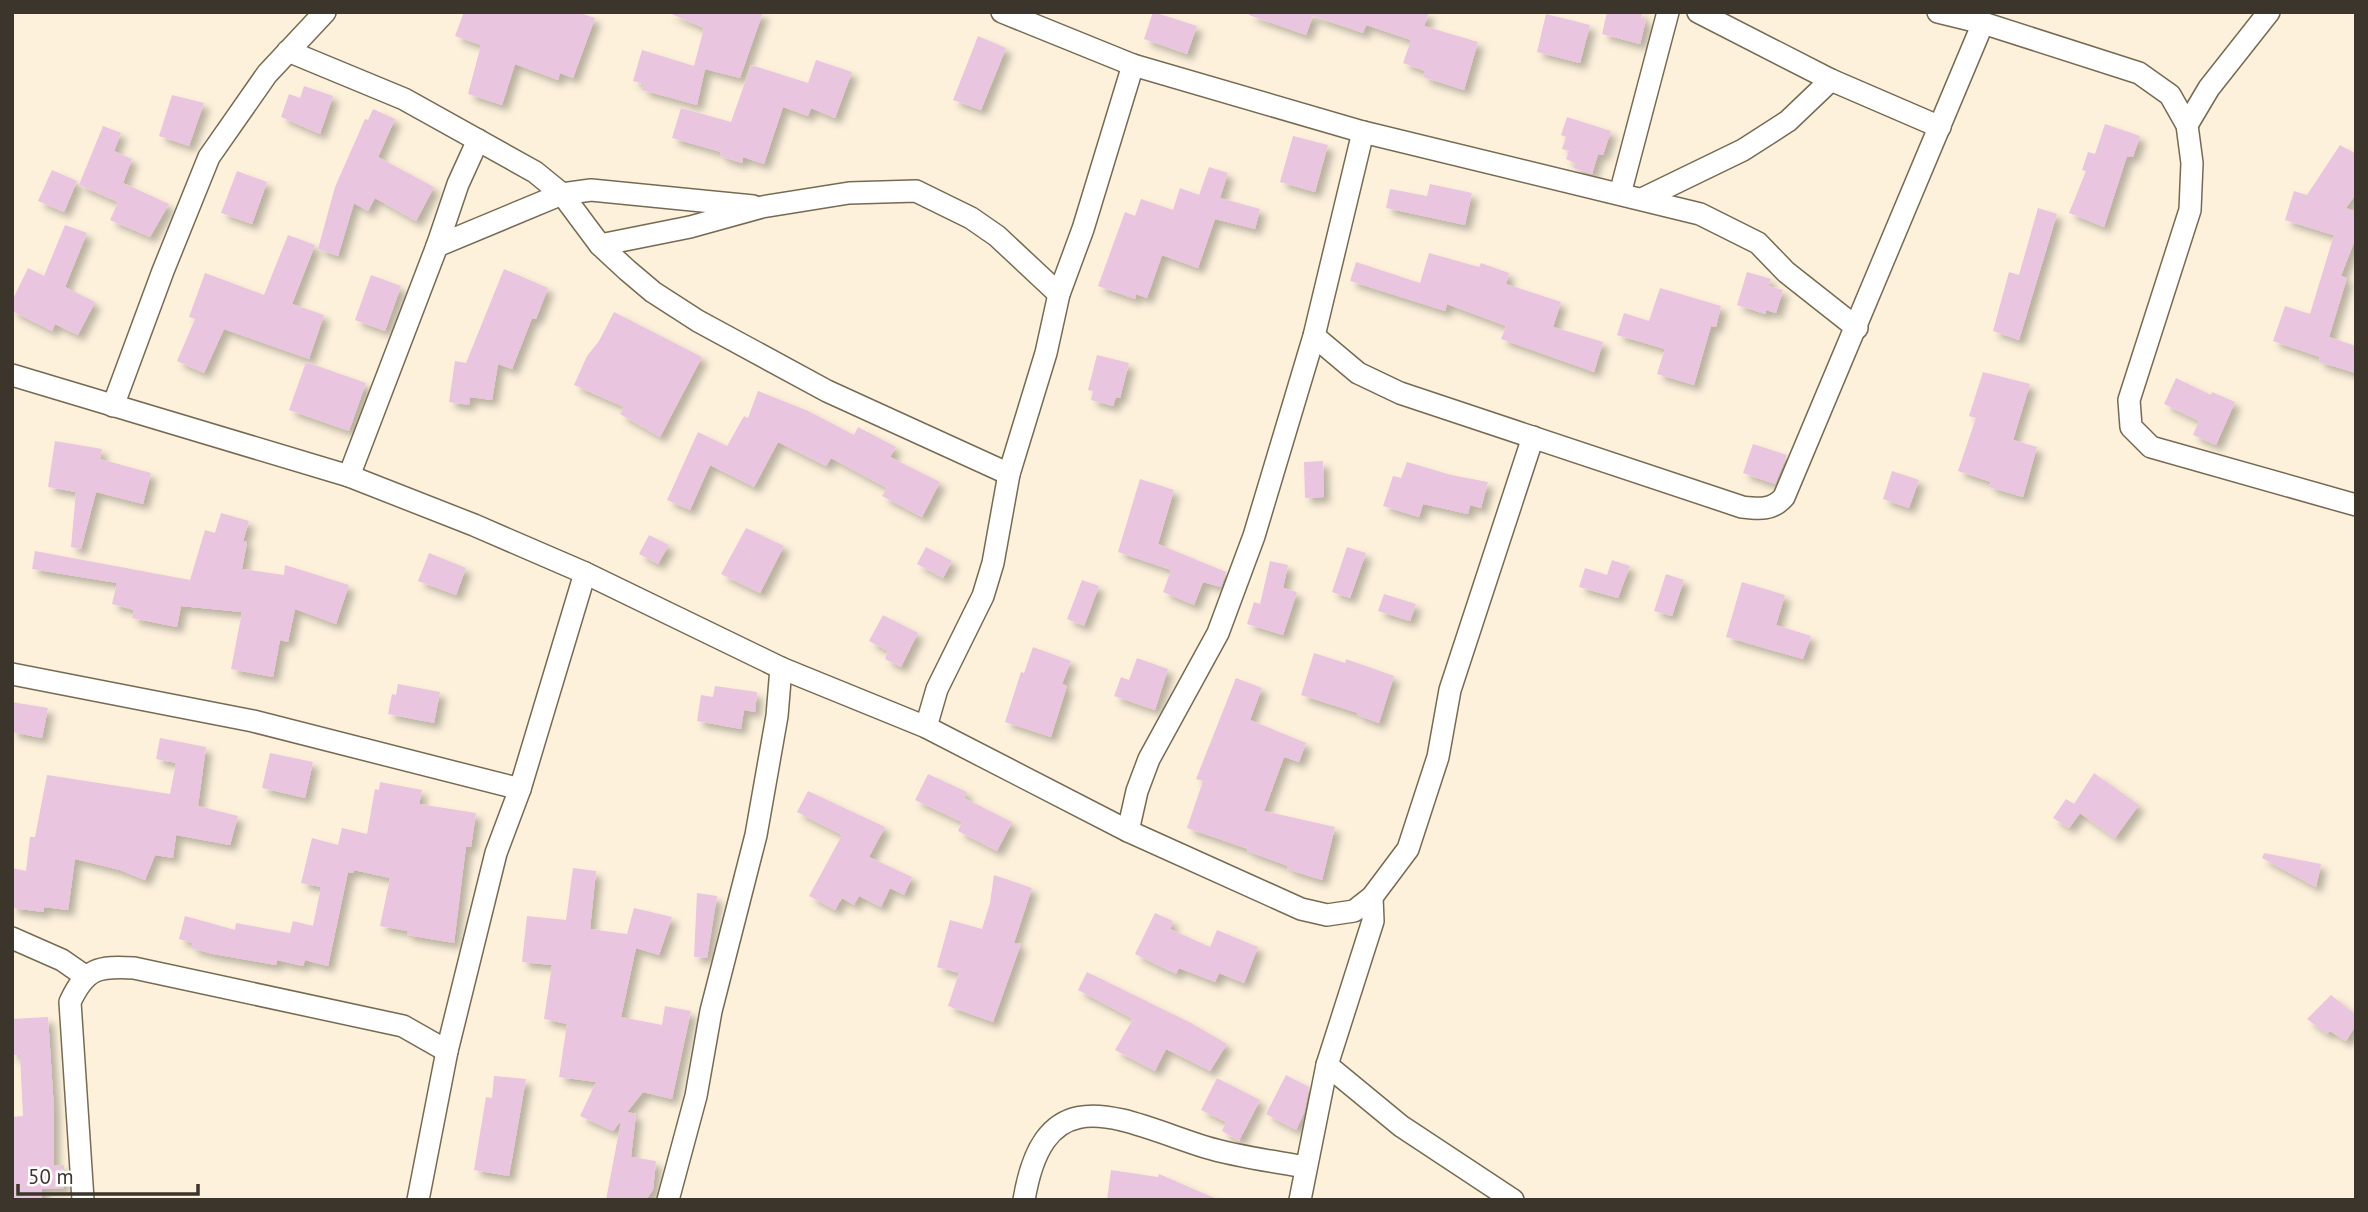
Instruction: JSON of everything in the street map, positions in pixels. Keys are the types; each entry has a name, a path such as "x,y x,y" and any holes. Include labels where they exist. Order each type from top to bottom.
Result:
{"street":[{"path":"113,405 209,157 246,101 325,12"},
{"path":"1002,12 1133,65 1363,132 1644,198 1720,222 1758,243 1786,272 1857,328"},
{"path":"1620,194 1668,12"},
{"path":"1698,12 1831,80 1940,127"},
{"path":"1938,12 1983,23 2139,73 2170,95 2187,125 2192,163 2190,209 2136,374 2129,400 2131,427 2151,447 2236,474 2356,505"},
{"path":"2187,125 2209,88 2269,12"},
{"path":"1314,336 1358,373 1400,393 1742,507 1762,509 1777,505 1784,497 1857,328 1983,23"},
{"path":"288,51 404,99 535,172 562,194 600,245 653,292 698,321 827,391 1009,474"},
{"path":"926,727 937,689 986,585 999,538 1009,474 1046,353 1059,294 1083,229 1133,65"},
{"path":"1644,198 1743,150 1788,121 1831,80"},
{"path":"1128,831 1136,791 1149,759 1219,633 1254,536 1314,336 1363,132"},
{"path":"349,477 458,184 478,140"},
{"path":"437,246 562,194 591,190 762,207"},
{"path":"600,245 690,227 762,207 849,193 916,191 971,218 998,236 1059,294"},
{"path":"12,375 349,477 474,525 585,573 781,668 926,727 1128,831 1301,909 1327,915 1353,911 1372,897 1408,849 1438,757 1450,690 1532,438"},
{"path":"418,1200 447,1051 496,852 520,789 585,573"},
{"path":"668,1200 696,1096 711,1011 756,835 777,716 781,668"},
{"path":"12,674 253,722 520,789"},
{"path":"1300,1200 1327,1065 1373,921 1372,897"},
{"path":"12,938 62,960 85,976"},
{"path":"83,1200 70,1002 85,976 104,967 134,968 403,1026 447,1051"},
{"path":"1327,1065 1401,1126 1513,1200"},
{"path":"1024,1200 1039,1145 1062,1125 1088,1115 1112,1117 1222,1152 1306,1167"}],"building":[{"path":"464,12 577,12 595,18 573,78 560,73 558,80 515,64 502,105 468,94 481,45 455,36"},
{"path":"667,12 763,12 740,78 705,69 697,105 642,90 644,84 633,81 642,50 694,66 704,28"},
{"path":"1153,12 1197,26 1187,54 1144,39"},
{"path":"1250,12 1429,12 1424,26 1478,42 1464,90 1423,77 1425,71 1403,63 1411,40 1366,25 1363,33 1313,16 1306,35 1249,15"},
{"path":"1607,12 1642,12 1641,18 1646,20 1640,44 1602,34"},
{"path":"1546,14 1590,25 1580,63 1537,52"},
{"path":"978,36 1006,48 981,110 953,100"},
{"path":"816,60 852,72 835,118 811,108 808,116 783,107 764,164 743,157 742,163 720,156 721,152 672,138 681,108 731,122 751,65 808,83"},
{"path":"304,86 333,96 320,134 281,117 289,94 300,98"},
{"path":"172,95 204,103 189,146 159,136"},
{"path":"373,109 395,119 378,157 434,187 416,221 375,198 368,211 354,203 338,256 318,249 335,187 365,119 368,120"},
{"path":"1567,117 1611,131 1603,155 1598,154 1592,174 1574,168 1575,163 1566,159 1569,151 1562,149 1566,137 1561,135"},
{"path":"2105,124 2140,136 2133,157 2127,156 2104,227 2069,213 2086,171 2082,170 2088,152 2095,154"},
{"path":"103,126 121,133 114,151 132,159 123,183 169,204 150,237 110,220 118,202 79,185"},
{"path":"1293,136 1328,145 1315,192 1280,182"},
{"path":"2340,145 2356,154 2356,194 2346,208 2356,212 2356,237 2341,276 2347,278 2329,337 2356,346 2356,373 2319,362 2320,357 2273,341 2285,306 2310,314 2333,238 2333,235 2285,220 2294,191 2307,195"},
{"path":"1209,167 1228,173 1220,198 1260,209 1255,229 1215,219 1198,268 1162,255 1147,298 1136,294 1135,299 1098,286 1125,212 1135,216 1141,199 1173,210 1180,188 1199,195"},
{"path":"52,170 77,181 64,212 38,201"},
{"path":"237,171 267,182 252,224 221,213"},
{"path":"1430,184 1472,193 1465,225 1386,208 1390,189 1427,196"},
{"path":"2038,208 2057,214 2019,340 1993,331 2009,272 2019,275"},
{"path":"65,225 87,233 65,287 95,302 78,335 55,324 52,331 12,311 12,301 28,268 44,276"},
{"path":"288,235 315,245 292,304 324,315 309,359 224,329 204,373 177,361 195,319 189,317 205,273 264,295"},
{"path":"1429,253 1479,267 1481,263 1509,273 1506,284 1561,302 1553,327 1603,342 1594,372 1501,339 1506,326 1447,304 1445,311 1350,281 1356,262 1420,283"},
{"path":"504,269 548,288 536,319 532,318 512,369 498,364 492,400 470,397 469,405 449,402 455,361 466,363"},
{"path":"1747,272 1771,279 1768,286 1783,290 1776,313 1766,310 1765,314 1737,305"},
{"path":"371,275 401,286 385,331 355,320"},
{"path":"1660,288 1721,306 1716,327 1711,326 1694,385 1657,374 1665,349 1617,335 1624,313 1649,321"},
{"path":"614,312 702,357 660,437 620,414 624,407 574,385 587,356 599,341"},
{"path":"1097,355 1129,363 1120,398 1116,397 1113,406 1091,400 1093,391 1088,390"},
{"path":"306,362 366,383 349,431 289,410"},
{"path":"1983,372 2030,384 2013,440 2037,447 2023,497 1989,487 1991,482 1958,471 1976,418 1969,416"},
{"path":"2176,378 2211,395 2212,392 2235,402 2216,445 2193,435 2199,421 2164,404"},
{"path":"758,391 808,411 854,435 858,427 896,447 890,457 940,482 922,517 882,496 887,488 831,458 826,466 778,442 754,487 710,465 690,510 667,500 698,432 727,446 744,416 748,418"},
{"path":"55,441 102,449 100,459 151,473 143,504 96,492 81,549 71,547 76,492 48,487"},
{"path":"1753,444 1787,455 1775,484 1743,473"},
{"path":"1323,461 1324,497 1305,498 1304,462"},
{"path":"1407,462 1488,482 1481,508 1470,505 1468,514 1423,504 1419,517 1383,506 1393,476 1401,478"},
{"path":"1892,471 1919,480 1909,508 1883,499"},
{"path":"1140,479 1174,490 1158,544 1226,572 1221,587 1203,582 1194,605 1163,592 1171,570 1118,552"},
{"path":"221,513 249,521 243,541 247,542 242,569 284,575 285,565 349,585 336,624 295,609 288,642 280,640 273,677 231,669 242,612 181,606 177,627 132,618 134,610 112,604 117,583 32,569 35,551 190,580 205,530 215,533"},
{"path":"746,528 784,546 760,593 721,574"},
{"path":"649,535 669,545 658,564 639,554"},
{"path":"926,547 952,561 943,578 917,564"},
{"path":"1347,547 1366,553 1350,598 1332,592"},
{"path":"429,553 466,568 456,595 418,581"},
{"path":"1612,560 1630,566 1618,598 1579,587 1585,568 1607,575"},
{"path":"1270,561 1288,565 1283,588 1297,592 1283,635 1247,624 1254,602 1260,604"},
{"path":"1666,574 1684,580 1672,616 1654,611"},
{"path":"1082,580 1099,586 1084,626 1067,619"},
{"path":"1742,582 1785,595 1776,625 1811,636 1803,659 1726,637"},
{"path":"1384,594 1416,604 1410,621 1378,611"},
{"path":"883,615 918,633 901,667 885,659 888,651 869,641"},
{"path":"1033,647 1071,661 1062,684 1067,686 1051,737 1005,722 1021,672 1024,673"},
{"path":"1314,653 1345,663 1346,659 1394,676 1379,723 1357,715 1358,713 1301,695"},
{"path":"1137,658 1168,669 1155,710 1114,696 1121,677 1129,680"},
{"path":"1236,678 1262,688 1250,720 1306,743 1299,762 1284,757 1264,811 1335,827 1322,880 1287,869 1288,866 1247,851 1248,849 1187,828 1203,781 1196,779"},
{"path":"398,684 440,692 434,723 388,714 392,694 396,695"},
{"path":"715,686 757,692 755,712 744,710 741,729 697,721 701,695 713,697"},
{"path":"12,702 48,708 42,738 12,732"},
{"path":"160,738 206,747 198,806 238,816 230,845 176,835 173,858 155,855 145,880 120,870 75,859 68,910 44,907 44,912 12,908 12,868 26,871 30,837 35,837 47,775 170,794 176,763 156,759"},
{"path":"270,753 313,762 305,798 262,788"},
{"path":"2094,773 2139,805 2115,838 2080,813 2069,828 2053,818 2066,799 2074,804"},
{"path":"928,774 967,792 964,798 1012,822 997,851 958,831 962,822 915,800"},
{"path":"380,782 422,790 419,804 476,813 471,847 466,846 454,943 407,935 407,931 380,926 390,878 354,870 353,873 348,872 328,966 305,960 303,966 277,960 276,965 213,954 191,948 193,943 179,939 185,916 235,930 236,923 290,933 293,921 313,926 321,887 301,883 312,838 338,845 342,828 367,834 375,789 379,790"},
{"path":"808,791 885,827 869,857 912,877 904,895 890,888 881,907 859,896 854,905 842,898 835,910 809,896 842,835 797,812"},
{"path":"2264,853 2321,864 2316,887 2262,858"},
{"path":"573,868 596,871 590,929 627,934 634,908 672,917 659,955 636,948 621,1017 662,1025 665,1006 691,1011 672,1099 643,1092 627,1112 636,1114 631,1157 656,1161 653,1190 646,1200 606,1200 621,1121 613,1131 580,1116 596,1082 559,1077 567,1024 544,1019 552,965 522,962 527,916 566,920"},
{"path":"994,875 1032,888 1014,943 1021,944 993,1022 948,1006 959,973 937,967 950,920 982,929 990,903"},
{"path":"697,893 717,896 707,958 694,957"},
{"path":"1155,913 1173,921 1170,929 1210,947 1217,930 1258,947 1244,983 1219,973 1215,982 1179,968 1176,974 1135,954"},
{"path":"1087,972 1191,1023 1227,1044 1210,1071 1166,1049 1155,1071 1115,1050 1133,1019 1078,990"},
{"path":"2331,995 2356,1015 2356,1025 2346,1041 2330,1031 2327,1034 2307,1019"},
{"path":"48,1017 54,1110 54,1166 64,1165 64,1188 42,1189 42,1200 12,1200 12,1117 23,1116 20,1055 12,1055 12,1019"},
{"path":"1286,1075 1309,1087 1304,1113 1296,1130 1266,1114"},
{"path":"494,1076 526,1079 509,1176 474,1170 486,1097 492,1098"},
{"path":"1217,1078 1260,1100 1239,1141 1222,1131 1226,1122 1201,1110"},
{"path":"1111,1170 1158,1177 1159,1174 1219,1200 1107,1200"}]}
